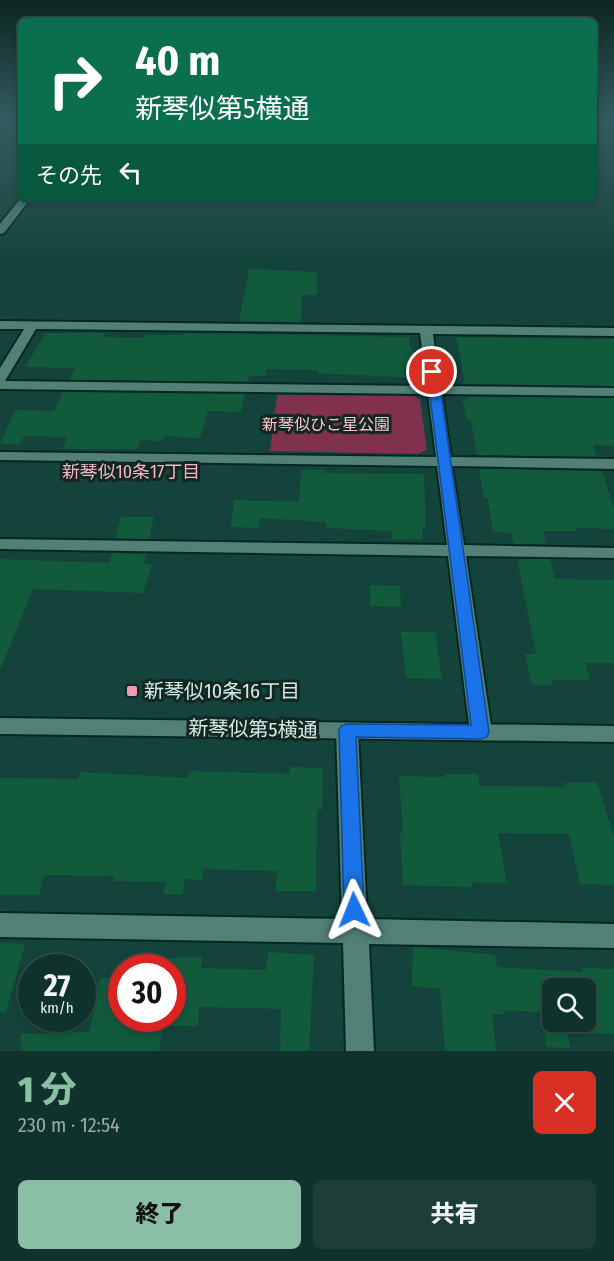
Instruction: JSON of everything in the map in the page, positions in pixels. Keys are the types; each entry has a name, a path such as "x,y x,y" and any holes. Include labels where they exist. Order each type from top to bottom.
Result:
{"street":[{"path":"0,231 24,201"},
{"path":"0,325 614,332"},
{"path":"0,379 32,325"},
{"path":"426,330 481,732"},
{"path":"0,385 614,392"},
{"path":"0,456 614,464"},
{"path":"0,544 614,553"},
{"name":"新琴似第5横通","path":"0,726 614,734"},
{"path":"347,730 360,1051"},
{"path":"0,925 614,936"}],"green space":[{"name":"新琴似ひこ星公園","path":"277,395 414,396 420,399 427,450 417,454 270,451"}],"building":[{"path":"249,269 317,272 317,295 302,295 301,322 239,321"},
{"path":"46,333 104,333 103,337 145,338 146,335 184,335 184,333 409,337 410,348 413,348 415,378 318,373 318,370 266,369 266,376 249,376 248,382 69,380 75,368 25,367"},
{"path":"456,337 614,339 614,386 465,384"},
{"path":"63,392 245,394 241,412 208,411 200,438 165,436 163,441 140,440 137,449 62,449 67,437 24,436 20,444 0,444 15,410 54,411"},
{"path":"468,397 614,398 614,446 593,445 597,457 477,455 471,420 467,420 462,399 468,400"},
{"path":"479,469 602,471 614,509 614,529 576,528 577,531 543,531 546,544 514,544 511,533 493,532 488,498 484,498"},
{"path":"301,470 324,470 324,473 424,474 426,528 422,528 423,540 392,539 392,531 326,528 326,522 259,518 259,528 231,527 234,500 299,502"},
{"path":"121,517 154,517 149,539 115,538"},
{"path":"112,553 146,554 144,564 152,564 143,593 33,589 0,670 0,559 109,563"},
{"path":"517,559 550,559 555,579 614,580 614,663 585,663 590,680 551,680 552,685 532,685 525,654 536,654"},
{"path":"370,585 400,586 401,607 370,606"},
{"path":"401,632 435,632 442,679 406,678"},
{"path":"290,767 323,768 322,810 317,809 316,891 276,891 277,871 204,869 202,880 185,879 183,895 164,894 166,882 113,881 114,876 44,875 39,895 0,895 0,778 78,779 80,772 188,778 189,771 290,774"},
{"path":"445,774 478,774 480,786 565,787 563,783 597,782 614,837 614,885 580,884 569,834 498,833 507,883 471,882 472,887 403,885 400,833 403,834 399,776 445,777"},
{"path":"0,943 25,944 22,954 18,954 18,969 6,1012 0,1011"},
{"path":"413,947 495,955 497,967 583,972 582,968 614,969 614,1034 568,1033 570,1048 547,1047 544,1032 596,1032 596,978 542,978 542,1022 540,1012 503,1010 504,1014 492,1014 496,1051 445,1051 440,989 412,986"},
{"path":"268,952 314,955 309,1051 280,1051 281,1009 199,1007 198,1026 186,1026 186,958 202,957 201,968 266,970"},
{"path":"100,978 108,978 108,1032 161,1032 159,1051 21,1051 21,1034 96,1032 96,998"}],"place":[{"name":"新琴似10条16丁目","path":"132,691"}],"district":[{"name":"新琴似10条17丁目","path":"131,472"}],"route":[{"path":"354,910 347,730 481,732 432,372"}]}
